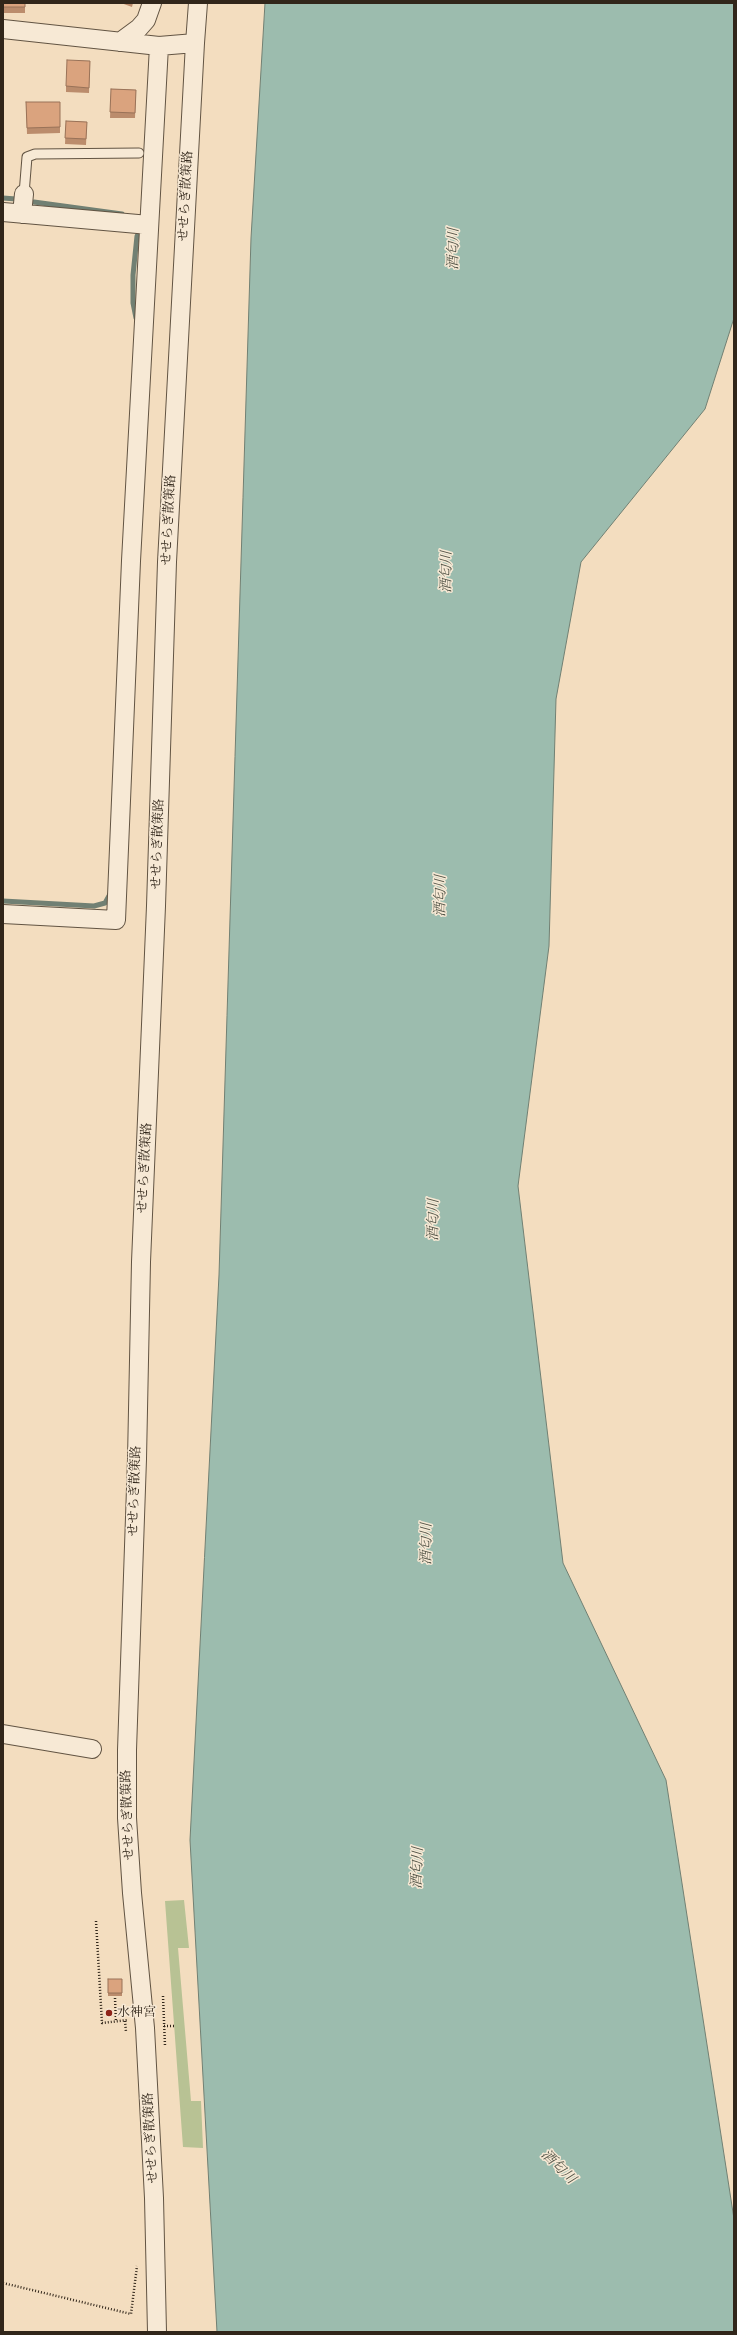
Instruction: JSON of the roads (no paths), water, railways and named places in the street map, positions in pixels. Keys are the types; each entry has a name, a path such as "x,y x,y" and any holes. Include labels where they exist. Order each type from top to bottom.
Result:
{"street":[{"path":"120,42 139,28 146,20 152,3"},
{"name":"せせらぎ散策路","path":"157,2332 154,2198 149,2091 145,2026 131,1886 127,1818 127,1750 137,1459 141,1262 156,898 167,562 194,43 198,3"},
{"path":"3,29 159,46 194,43"},
{"path":"3,914 116,920 131,568 149,225 146,153 159,46"},
{"path":"22,214 24,194"},
{"path":"3,212 149,225"},
{"path":"3,1734 92,1749"}],"lane":[{"path":"24,194 27,157 35,154 146,153"}],"water":[{"name":"酒匂川","path":"265,3 734,3 734,318 705,409 581,562 556,699 549,946 518,1186 563,1563 666,1780 734,2219 734,2332 217,2332 190,1840 219,1275 251,238"}],"waterway":[{"path":"3,198 16,199"},
{"path":"34,202 122,214"},
{"path":"136,318 133,303 133,275 137,236"},
{"path":"3,901 94,906 105,903 110,894"}],"place":[{"name":"水神宮","path":"109,2013"}]}
